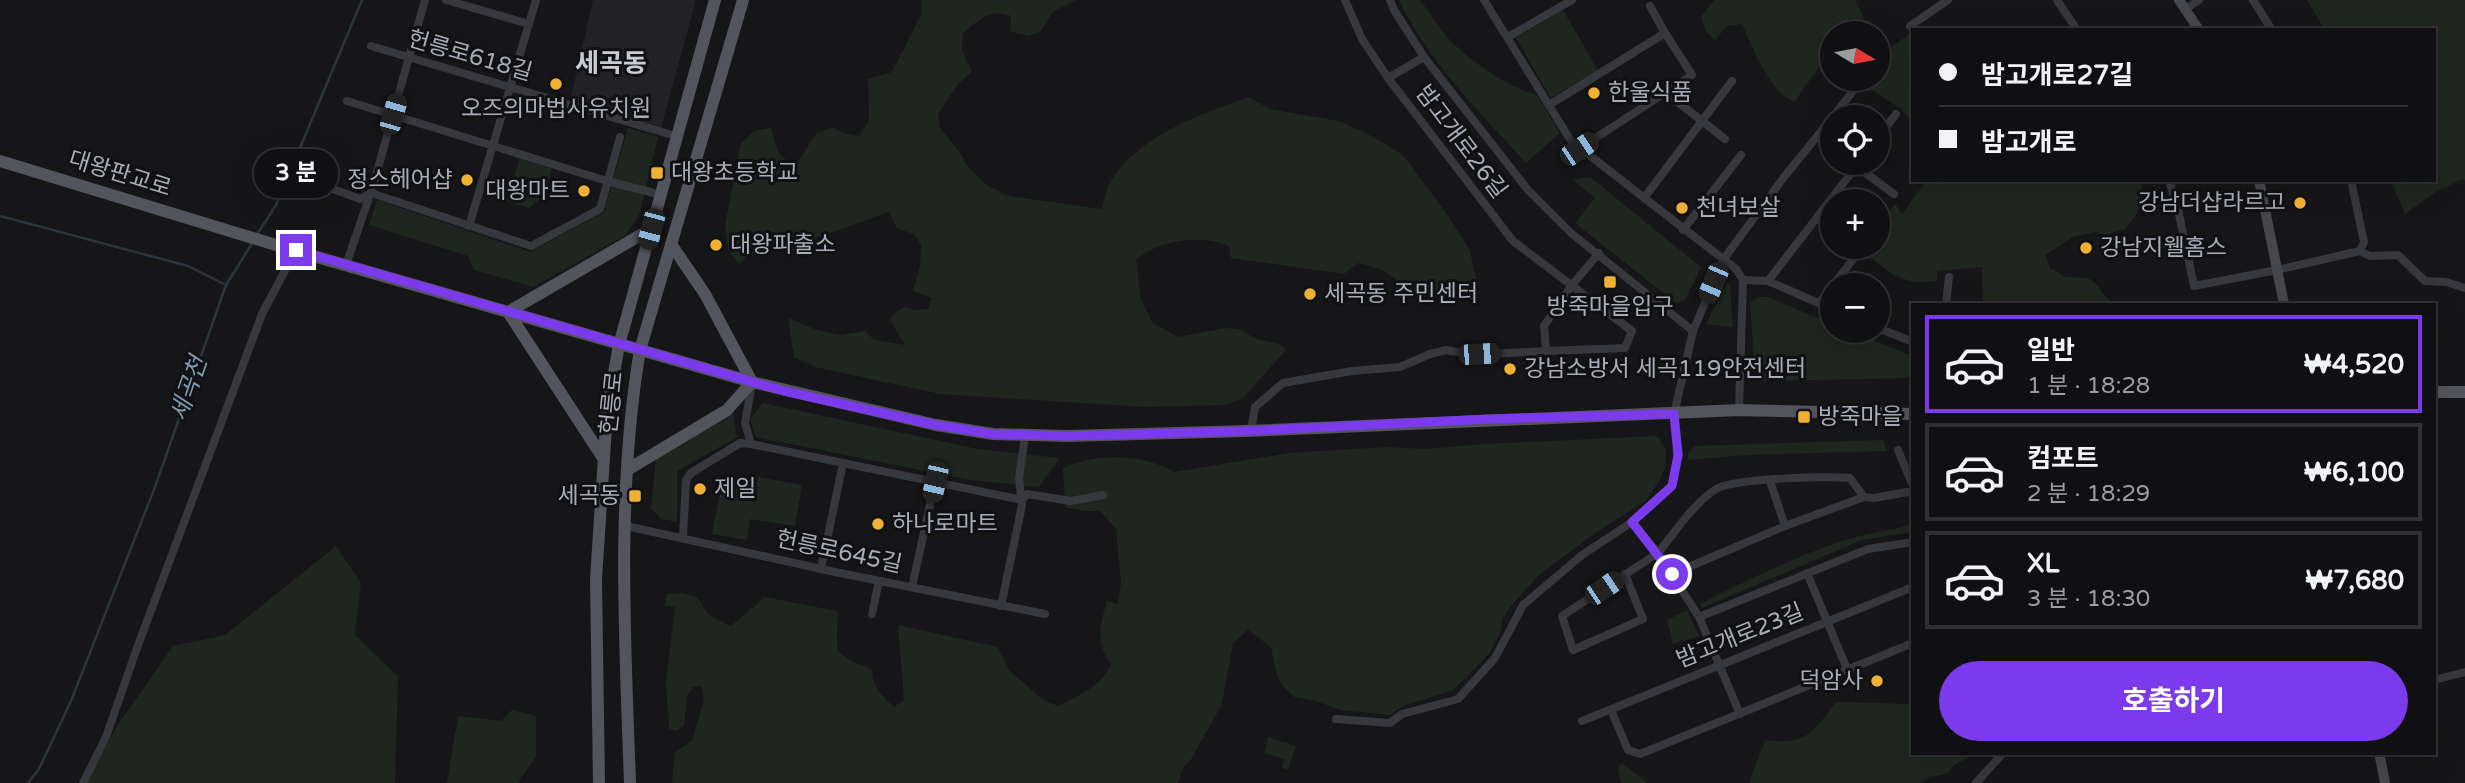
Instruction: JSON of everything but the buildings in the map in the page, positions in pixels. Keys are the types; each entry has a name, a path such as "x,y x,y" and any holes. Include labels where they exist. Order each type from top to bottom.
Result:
{"main road":[{"name":"헌릉로","path":"599,783 596,579 607,412 619,345 715,0"},
{"name":"헌릉로","path":"630,783 625,637 627,470 632,401 640,350 743,0"},
{"path":"2183,5 2198,28"},
{"name":"대왕판교로","path":"0,161 292,250 619,345 752,382 936,425 1025,436 1251,431 1739,410 1911,414"},
{"path":"2259,182 2284,303"},
{"path":"604,458 508,312 651,229"},
{"path":"627,470 727,410 752,382 705,294 671,244"},
{"path":"2436,392 2465,392"},
{"path":"2380,755 2385,783"}],"street":[{"path":"346,265 371,193 425,0"},
{"path":"446,0 529,24"},
{"path":"470,226 536,0"},
{"name":"밤고개로26길","path":"1345,0 1362,38 1388,78 1513,241 1632,331 1625,348 1546,351"},
{"name":"밤고개로26길","path":"1390,0 1424,57 1528,190 1572,233 1693,331"},
{"path":"1484,0 1564,132 1579,149 1736,269 1743,280 1739,410"},
{"path":"1508,37 1572,0"},
{"path":"1910,26 1948,0"},
{"path":"2057,0 2076,28"},
{"path":"2183,5 2199,0"},
{"path":"2253,0 2271,28"},
{"path":"1579,149 1692,75 1650,6"},
{"path":"1549,105 1665,33"},
{"name":"헌릉로618길","path":"371,46 679,137"},
{"path":"1388,78 1424,57"},
{"path":"1644,198 1732,81"},
{"path":"1843,105 1854,91"},
{"path":"1665,92 1725,139"},
{"path":"346,101 607,181 662,195"},
{"path":"1890,122 1896,114"},
{"path":"1336,719 1390,723 1402,714 1458,699 1495,658 1523,605 1582,555 1632,522 1672,486 1678,455 1674,414 1693,331 1723,260 1784,177 1819,136"},
{"path":"269,160 317,183 360,199 371,193 531,246 600,209 620,137"},
{"path":"1684,230 1741,155"},
{"path":"1768,281 1847,175"},
{"path":"1869,175 1894,194"},
{"path":"2170,182 2194,286 2360,251 2370,256 2399,255 2426,281 2446,282 2465,288"},
{"path":"2351,182 2364,242 2360,251"},
{"path":"83,783 106,737 160,584 262,314 292,250"},
{"path":"1251,431 1255,407 1283,383 1352,371 1401,367 1446,350 1472,355 1546,351 1544,326 1572,285 1599,253"},
{"path":"1843,273 1853,259"},
{"path":"1946,303 1949,277"},
{"path":"1743,280 1768,281 1819,303"},
{"path":"1890,333 1911,341"},
{"path":"751,444 745,423 752,382"},
{"path":"1000,606 1014,552 1022,500 1019,478 1025,436"},
{"path":"683,537 686,480 691,472 740,443 1022,500"},
{"path":"1898,450 1911,484"},
{"path":"821,569 843,463"},
{"path":"1625,574 1643,619 1573,650 1562,616 1625,574 1658,553 1694,510 1717,488 1750,480 1826,476 1850,478 1864,497"},
{"path":"1770,481 1785,526"},
{"path":"912,587 935,482"},
{"path":"1672,574 1785,526 1864,497 1874,498 1911,489"},
{"path":"1022,500 1027,494 1071,501 1103,495"},
{"path":"1632,522 1658,553 1699,617 1740,714"},
{"name":"헌릉로645길","path":"626,526 1045,614"},
{"name":"밤고개로23길","path":"1699,617 1868,549 1911,542"},
{"path":"1807,573 1847,669"},
{"path":"872,614 879,581"},
{"name":"밤고개로23길","path":"1583,721 1911,588"},
{"path":"1611,710 1628,750 1640,754 1911,644"},
{"path":"2436,679 2465,672"},
{"path":"1976,783 2001,755"}],"shaded area":[{"path":"593,0 696,0 661,128 570,101"},
{"path":"921,0 1076,0 1053,12 1041,31 1029,36 1010,31 1011,16 997,13 985,17 963,33 962,50 972,72 958,84 938,114 940,128 969,168 986,185 1009,196 1101,209 1112,179 1124,163 1139,150 1155,138 1191,119 1248,97 1270,109 1339,121 1374,137 1403,155 1447,214 1470,251 1478,287 1472,300 1418,296 1383,270 1358,263 1344,274 1231,258 1229,246 1205,240 1169,243 1146,252 1136,259 1141,299 1153,323 1178,337 1226,328 1238,329 1257,339 1280,344 1286,350 1243,398 1225,405 1145,407 940,394 815,367 794,357 788,318 817,330 841,335 865,331 874,340 905,345 890,320 893,314 904,307 928,309 932,298 913,291 920,266 921,244 913,234 897,228 889,212 819,237 795,251 772,249 749,255 739,264 728,250 725,225 741,143 754,131 771,128 778,152 789,163 799,160 816,134 833,127 843,133 860,136 869,120 868,79 892,72 922,13"},
{"path":"1399,0 1420,0 1446,35 1468,57 1502,80 1537,95 1560,133 1526,163 1440,66"},
{"path":"1714,0 1855,0 1865,21 1820,21 1820,66 1795,101 1786,97 1770,80 1742,24 1727,26 1715,40 1706,31 1701,17"},
{"path":"2307,0 2465,0 2465,180 2437,191 2405,214 2391,182 2436,182 2436,28 2324,28"},
{"path":"1563,10 1598,70 1551,98 1516,38"},
{"path":"1911,33 1911,120 1902,110 1874,91 1890,91 1890,49"},
{"path":"628,128 658,137 640,213 626,235 533,287 474,270 468,256 369,225 377,200 530,252 604,212"},
{"path":"520,158 552,169 544,196 529,208 506,201"},
{"path":"1590,177 1701,267 1685,300 1676,303 1575,223 1595,198 1573,180"},
{"path":"1926,182 2141,182 2142,201 2136,215 2125,229 2105,235 2096,232 2073,237 2045,255 2050,268 2066,277 2088,278 2099,286 2102,293 2113,303 1983,303 1982,267 1937,271 1937,281 1912,282 1892,274 1872,259 1890,259 1890,210 1895,204 1902,214"},
{"path":"1727,283 1730,284 1733,327 1706,324"},
{"path":"1760,297 1768,297 1820,319 1820,343 1880,343 1911,355 1911,378 1763,381 1755,374 1750,302"},
{"path":"763,403 978,449 1060,458 1039,487 970,480 756,437 750,419"},
{"path":"733,411 737,437 677,471 677,522 661,519 651,508 656,459"},
{"path":"1655,436 1660,439 1666,451 1665,468 1645,501 1588,538 1539,575 1510,607 1502,620 1501,630 1490,653 1453,690 1403,706 1390,715 1340,710 1316,701 1294,697 1281,684 1271,647 1248,630 1233,643 1222,704 1192,758 1183,768 1178,783 672,783 675,752 692,741 704,700 701,686 693,687 687,697 684,725 676,731 669,729 666,682 675,607 664,606 667,594 683,593 697,597 709,615 731,626 765,597 837,611 838,651 848,659 872,670 878,691 894,707 904,700 898,625 998,647 1009,670 1043,700 1058,706 1096,684 1107,672 1111,664 1101,641 1101,626 1107,601 1118,604 1121,583 1116,529 1100,511 1065,507 1063,468 1089,460 1119,457 1148,461 1174,472 1289,453 1386,447 1426,449"},
{"path":"1883,440 1887,451 1746,455 1688,460 1688,453 1694,446"},
{"path":"758,477 802,485 795,526 750,519 747,540 712,534 720,491 736,483 756,484"},
{"path":"1911,524 1911,532 1862,540 1702,608 1700,604 1768,571 1848,539"},
{"path":"336,546 361,583 355,635 398,677 395,783 87,783 117,726 173,646 225,635"},
{"path":"1687,610 1699,636 1673,644 1667,620"},
{"path":"1836,702 1911,704 1911,755 1971,755 1954,765 1947,774 1930,777 1919,783 1749,783 1765,740 1791,741 1800,738 1822,721"},
{"path":"512,710 536,716 536,757 518,783 447,783 458,716 501,721"},
{"path":"1268,737 1296,746 1288,770 1282,768 1284,759 1264,753"},
{"path":"1622,763 1648,783 1621,783 1618,767"}],"waterway":[{"name":"세곡천","path":"256,236 276,205 362,0"},
{"path":"0,216 188,266 226,285"},
{"name":"세곡천","path":"28,783 39,769 71,701 155,487 226,285 253,242"}],"place":[{"name":"오즈의마법사유치원","path":"556,84"},
{"name":"한울식품","path":"1594,93"},
{"name":"대왕초등학교","path":"657,173"},
{"name":"정스헤어샵","path":"467,180"},
{"name":"대왕마트","path":"584,191"},
{"name":"강남더샵라르고","path":"2300,203"},
{"name":"천녀보살","path":"1682,208"},
{"name":"대왕파출소","path":"716,245"},
{"name":"강남지웰홈스","path":"2086,248"},
{"name":"방죽마을입구","path":"1610,282"},
{"name":"세곡동 주민센터","path":"1310,294"},
{"name":"강남소방서 세곡119안전센터","path":"1510,369"},
{"name":"방죽마을","path":"1804,417"},
{"name":"제일","path":"700,489"},
{"name":"세곡동","path":"635,496"},
{"name":"하나로마트","path":"878,524"},
{"name":"덕암사","path":"1877,681"}],"district":[{"name":"세곡동","path":"611,63"}],"route":[{"path":"296,250 784,391 936,425 993,434 1067,436 1247,431 1489,419 1674,414 1678,455 1672,486 1632,522 1672,574"}]}
